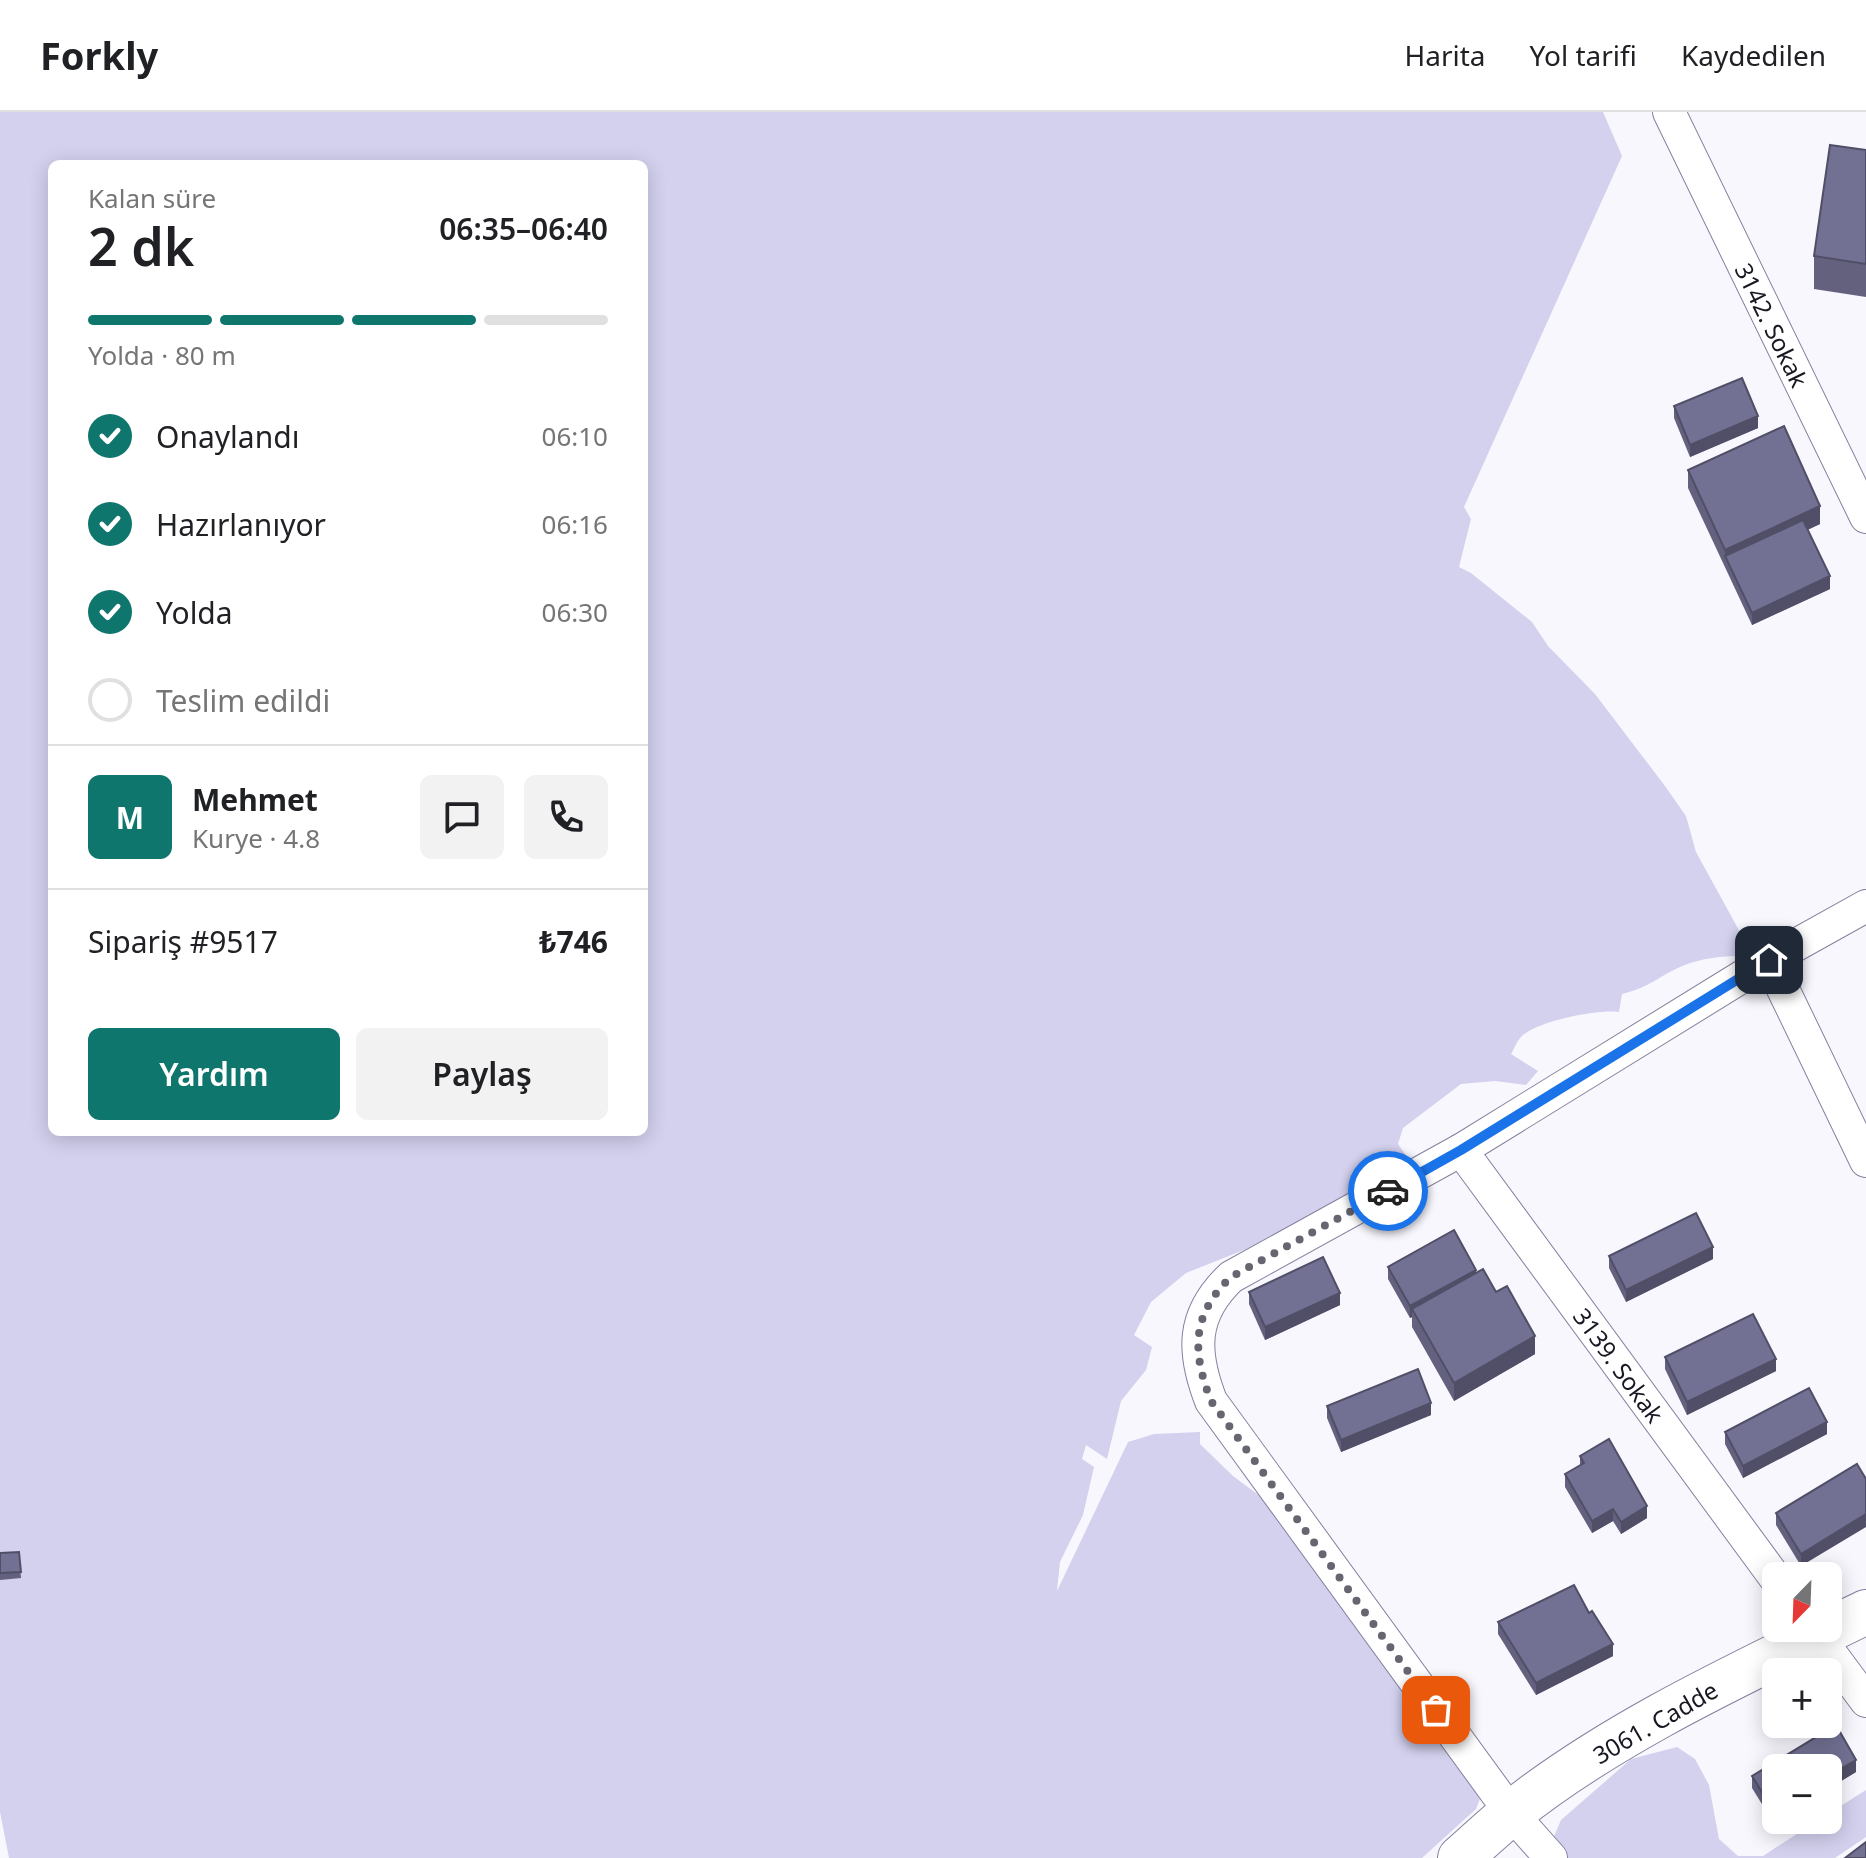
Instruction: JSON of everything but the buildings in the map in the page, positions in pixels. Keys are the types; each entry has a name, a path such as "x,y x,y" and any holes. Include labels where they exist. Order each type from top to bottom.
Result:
{"street":[{"name":"3142. Sokak","path":"1681,119 1866,517"},
{"path":"1551,1858 1511,1813 1211,1401 1198,1358 1198,1336 1203,1313 1214,1293 1231,1277 1461,1150 1769,960 1866,906"},
{"path":"1769,960 1866,1161"},
{"name":"3139. Sokak","path":"1461,1150 1764,1562"},
{"name":"3061. Cadde","path":"1842,1621 1866,1612"},
{"name":"3061. Cadde","path":"1460,1858 1511,1813 1557,1780 1652,1722 1796,1642"},
{"path":"1822,1642 1866,1701"}],"shaded area":[{"path":"0,112 1603,112 1622,156 1464,507 1471,519 1459,567 1471,573 1532,622 1548,646 1595,694 1665,786 1686,816 1696,852 1741,934 1741,956 1692,963 1622,994 1619,1012 1568,1017 1529,1031 1511,1054 1538,1071 1526,1085 1495,1081 1461,1084 1403,1128 1398,1144 1409,1160 1400,1173 1254,1246 1186,1273 1151,1302 1134,1335 1152,1347 1146,1370 1121,1401 1107,1459 1086,1445 1082,1459 1094,1467 1083,1515 1060,1562 1057,1591 1128,1442 1154,1434 1200,1432 1200,1444 1233,1476 1291,1519 1481,1796 1476,1809 1422,1858 9,1858 0,1812"},
{"path":"1677,1747 1695,1759 1709,1785 1719,1839 1738,1856 1763,1856 1797,1834 1842,1834 1842,1805 1866,1790 1866,1837 1835,1858 1564,1858 1551,1843 1561,1820 1631,1759"}],"way so far":[{"path":"1388,1191 1231,1277 1214,1293 1203,1313 1198,1336 1198,1358 1211,1401 1436,1710"}],"route":[{"path":"1388,1191 1461,1150 1769,960"}]}
